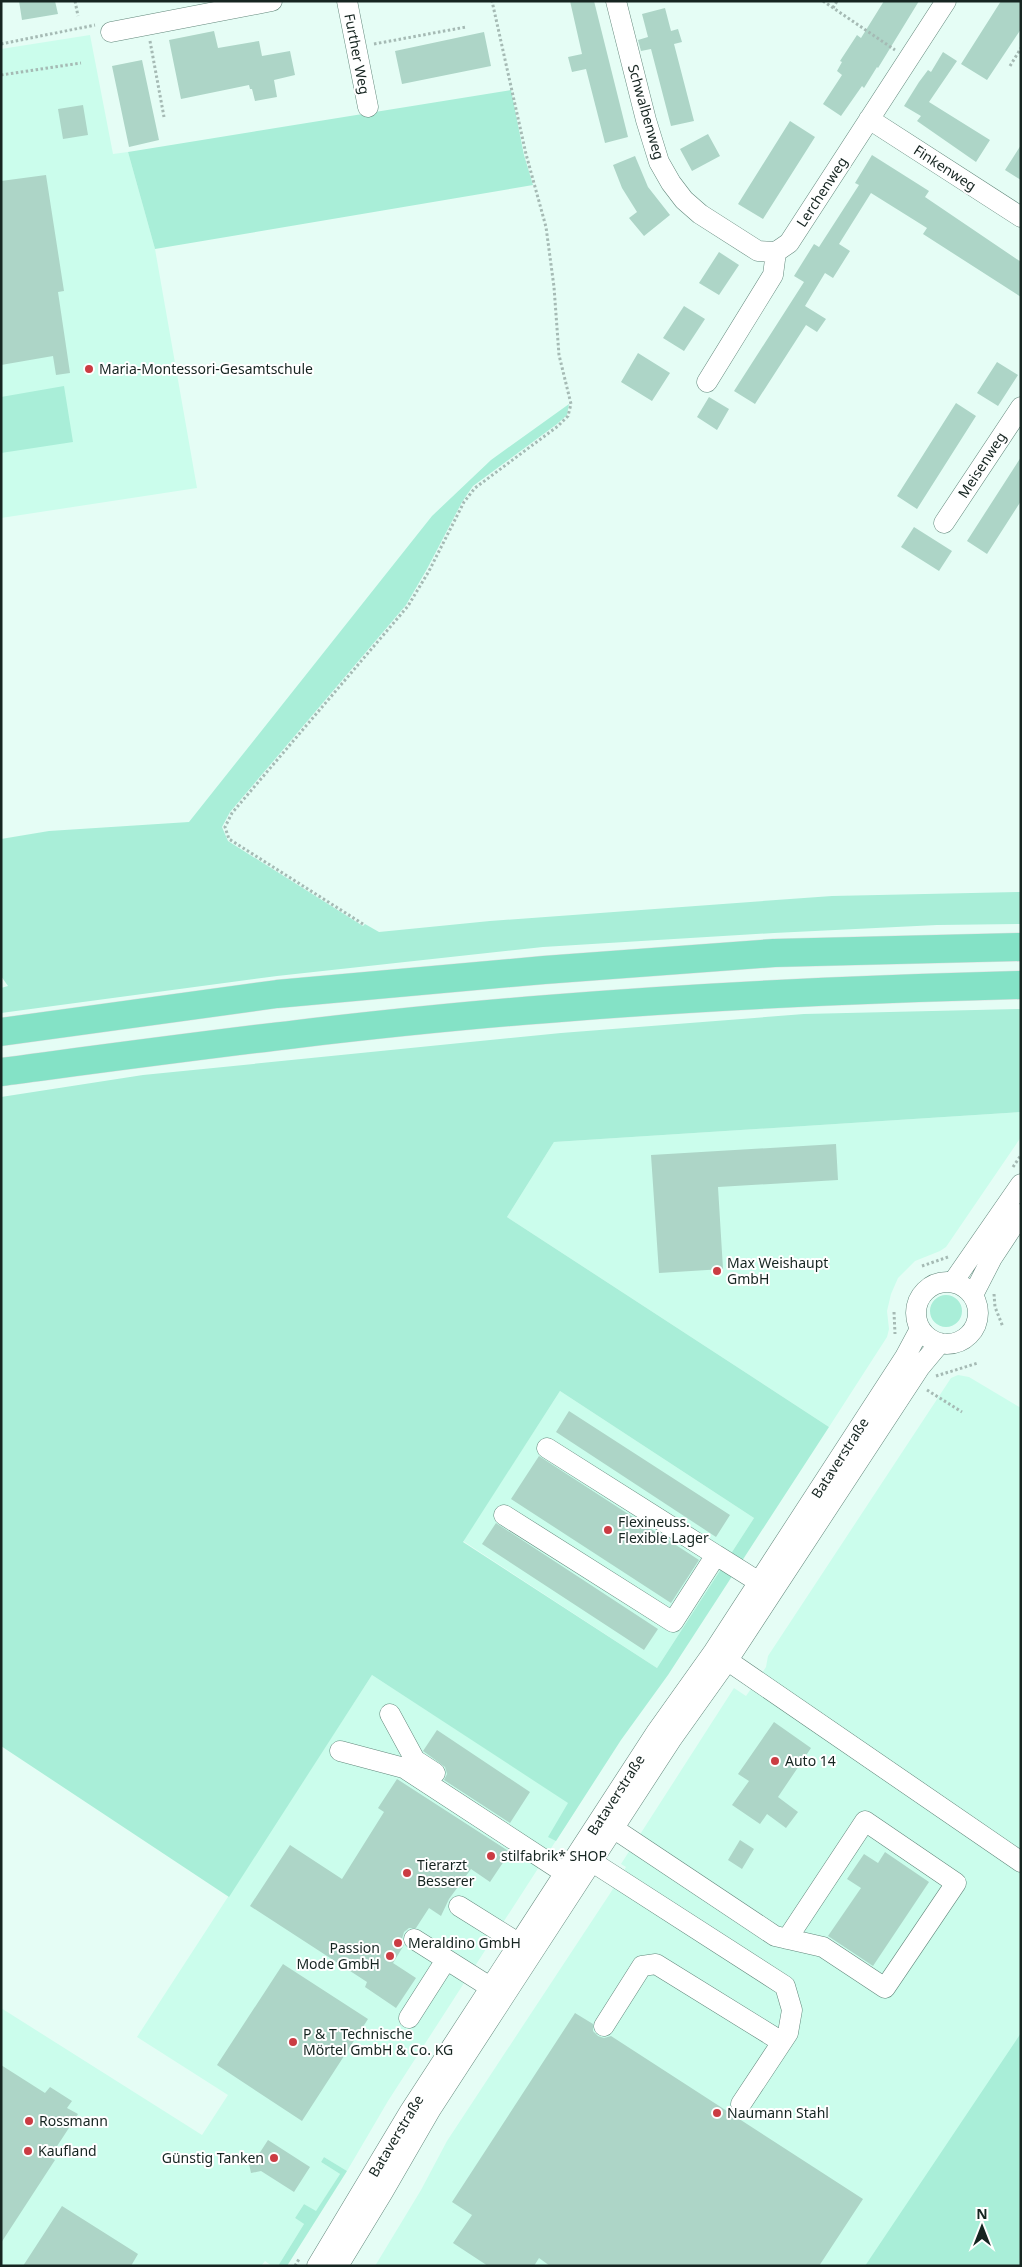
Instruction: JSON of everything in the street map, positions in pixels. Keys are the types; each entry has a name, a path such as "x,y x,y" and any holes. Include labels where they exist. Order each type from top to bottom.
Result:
{"highway":[{"path":"1,1032 277,994 544,970 774,953 1021,947"},
{"path":"1,1072 282,1035 547,1009 789,993 1021,984"}],"street":[{"path":"103,29 146,25 272,1"},
{"name":"Further Weg","path":"347,1 368,107"},
{"name":"Schwalbenweg","path":"616,1 646,120 659,162 671,183 684,200 709,220 758,251 776,252"},
{"name":"Lerchenweg","path":"776,252 789,243 946,1"},
{"name":"Finkenweg","path":"869,119 1021,217"},
{"path":"706,382 773,275 776,252"},
{"name":"Meisenweg","path":"944,523 1021,407"},
{"path":"953,1282 1021,1184"},
{"path":"973,1295 992,1258 1021,1214"},
{"path":"940,1282 953,1282 964,1286 973,1295 978,1308 977,1322 972,1332 964,1340 952,1344 940,1344 929,1338 920,1329 916,1319 916,1307 920,1297 929,1287 940,1282"},
{"name":"Bataverstraße","path":"721,1656 759,1582 905,1357 920,1329"},
{"name":"Bataverstraße","path":"338,2266 383,2192 498,1992 607,1824 657,1731 721,1656 920,1367 940,1344"},
{"path":"546,1448 759,1582"},
{"path":"504,1515 673,1622 716,1555"},
{"path":"721,1656 1021,1862"},
{"path":"390,1714 415,1760 579,1867"},
{"path":"340,1751 404,1768 785,1986 792,2010 788,2033 742,2104"},
{"path":"607,1824 775,1936 787,1939 823,1947 885,1988 956,1883 865,1821 787,1939"},
{"path":"459,1906 526,1948"},
{"path":"414,1939 498,1992"},
{"path":"409,2018 446,1960"},
{"path":"604,2026 642,1966 656,1964 782,2042"},
{"name":"Bataverstraße","path":"317,2266 410,2111 498,1992"}],"path":[{"path":"75,1 78,16"},
{"path":"363,924 229,839 225,827 232,813 408,606 464,502 475,488 558,426 568,416 571,404 559,355 554,286 546,227 526,154 492,1"},
{"path":"823,1 908,58"},
{"path":"832,8 837,1"},
{"path":"146,25 164,118"},
{"path":"356,48 466,27"},
{"path":"1,44 103,29"},
{"path":"1010,66 1021,48"},
{"path":"1,76 81,63"},
{"path":"994,1290 995,1307 1003,1327"},
{"path":"927,1390 962,1412"}],"shaded area":[{"name":"Maria-Montessori-Gesamtschule","path":"90,35 113,154 128,152 155,249 197,488 1,518 1,49"},
{"path":"511,90 524,155 533,185 155,249 128,152"},
{"path":"64,386 73,442 1,453 1,397"},
{"path":"569,404 567,415 557,424 473,486 462,502 406,605 230,812 222,827 228,841 363,926 365,924 379,932 490,921 832,896 1021,892 1021,924 937,925 543,947 277,976 1,1013 1,988 8,986 1,976 1,839 49,831 189,822 432,516 491,460"},
{"path":"1021,1009 1021,1112 554,1142 507,1217 829,1427 668,1675 621,1740 556,1841 548,1837 568,1803 372,1675 229,1897 1,1746 1,1097 143,1075 561,1033 804,1014","holes":["560,1391 754,1518 657,1668 463,1542"]},
{"path":"1021,1112 1021,1137 946,1247 915,1261 898,1278 891,1294 887,1311 889,1329 887,1337 829,1427 507,1217 554,1142"},
{"path":"946,1295 952,1296 957,1300 961,1305 961,1317 957,1322 952,1326 946,1327 940,1326 935,1322 931,1317 930,1311 931,1305 935,1300 940,1296"},
{"path":"958,1375 969,1377 1021,1408 1021,2266 375,2266 421,2190 447,2141 611,1892 626,1867 621,1864 734,1688 746,1696 766,1667 768,1656 951,1378"},
{"path":"560,1391 754,1518 657,1668 463,1541"},
{"path":"372,1675 577,1808 388,2101 347,2171 324,2157 321,2162 340,2174 316,2212 304,2204 295,2218 304,2224 278,2266 272,2266 265,2261 261,2266 1,2266 1,2008 202,2135 228,2095 137,2037"},
{"path":"1021,2033 1021,2266 865,2266"},
{"path":"324,2157 347,2171 287,2266 278,2266 304,2224 295,2218 304,2204 316,2211 340,2174 321,2162"}],"building":[{"path":"19,1 55,1 58,14 22,20"},
{"path":"570,1 594,1 628,137 605,143 586,69 572,72 568,57 582,54"},
{"path":"884,1 919,1 878,68 864,88 862,86 841,116 823,104 842,75 837,71 842,62 840,61 857,35 861,38"},
{"path":"1001,1 1021,1 1021,29 987,80 961,64"},
{"path":"665,8 671,31 678,29 682,42 674,44 694,121 671,126 651,49 641,51 638,40 648,37 642,14"},
{"path":"214,31 218,48 259,41 262,56 290,51 295,75 274,80 277,97 255,101 249,85 181,99 169,40"},
{"path":"484,32 491,66 402,84 395,51"},
{"path":"943,52 957,61 929,102 990,140 976,162 917,121 921,116 904,106 928,70 931,72"},
{"path":"142,60 159,140 129,147 112,66"},
{"path":"83,105 88,135 63,139 58,109"},
{"path":"790,121 815,137 763,219 738,204"},
{"path":"708,134 720,156 692,171 680,149"},
{"path":"1021,145 1021,180 1005,170"},
{"path":"872,155 929,191 925,197 1021,262 1021,297 923,234 927,228 871,193 839,244 850,251 833,278 825,273 805,306 826,319 817,332 806,325 755,404 734,391 804,282 794,276 814,244 819,247 859,185 855,183"},
{"path":"635,156 648,187 670,215 644,236 629,218 637,212 622,188 613,165"},
{"name":"Maria-Montessori-Gesamtschule","path":"46,175 64,291 58,292 70,373 56,375 53,356 1,365 1,181"},
{"path":"719,252 739,265 719,295 699,283"},
{"path":"684,306 705,319 684,351 663,338"},
{"path":"638,353 670,373 652,401 621,382"},
{"path":"997,362 1018,375 998,406 977,393"},
{"path":"709,397 729,409 717,430 697,417"},
{"path":"956,403 976,416 917,509 897,496"},
{"path":"1021,457 1021,501 987,554 967,541"},
{"path":"914,527 952,551 939,571 901,547"},
{"path":"836,1144 838,1180 718,1187 723,1269 659,1273 651,1155"},
{"path":"569,1411 730,1515 716,1537 556,1432"},
{"path":"539,1456 699,1560 671,1603 511,1499"},
{"path":"496,1523 658,1629 644,1650 482,1544"},
{"name":"Auto 14","path":"774,1722 811,1748 778,1797 798,1812 786,1828 767,1814 760,1824 732,1805 749,1781 738,1774"},
{"path":"437,1730 530,1792 510,1823 444,1780 447,1774 445,1767 423,1751"},
{"path":"397,1779 510,1852 490,1882 471,1869 449,1899 441,1916 429,1908 416,1928 409,1928 404,1932 402,1939 404,1945 393,1963 416,1978 396,2008 365,1987 367,1982 250,1906 290,1845 342,1879 384,1812 378,1808"},
{"path":"740,1840 754,1849 742,1869 728,1860"},
{"path":"885,1852 929,1882 873,1966 828,1936 861,1888 847,1879 864,1854 878,1863"},
{"name":"P & T Technische Mörtel GmbH & Co. KG","path":"283,1964 368,2019 302,2121 217,2065"},
{"path":"575,2013 593,2024 593,2031 598,2036 604,2038 611,2036 863,2199 819,2266 550,2266 539,2258 534,2266 488,2266 453,2243 472,2215 452,2202"},
{"name":"Kaufland","path":"1,2065 45,2093 50,2087 72,2101 67,2108 78,2114 50,2157 55,2160 1,2243"},
{"path":"268,2140 310,2167 294,2192 261,2171 251,2173 248,2159 257,2157"},
{"path":"62,2206 138,2254 131,2266 23,2266"}],"place":[{"name":"Maria-Montessori-Gesamtschule","path":"89,369"},
{"name":"Max Weishaupt GmbH","path":"717,1271"},
{"name":"Flexineuss. Flexible Lager","path":"608,1530"},
{"name":"Auto 14","path":"775,1761"},
{"name":"stilfabrik* SHOP","path":"491,1856"},
{"name":"Tierarzt Besserer","path":"407,1873"},
{"name":"Meraldino GmbH","path":"398,1943"},
{"name":"Passion Mode GmbH","path":"390,1956"},
{"name":"P & T Technische Mörtel GmbH & Co. KG","path":"293,2042"},
{"name":"Naumann Stahl","path":"717,2113"},
{"name":"Rossmann","path":"29,2121"},
{"name":"Kaufland","path":"28,2151"},
{"name":"Günstig Tanken","path":"274,2158"}]}
